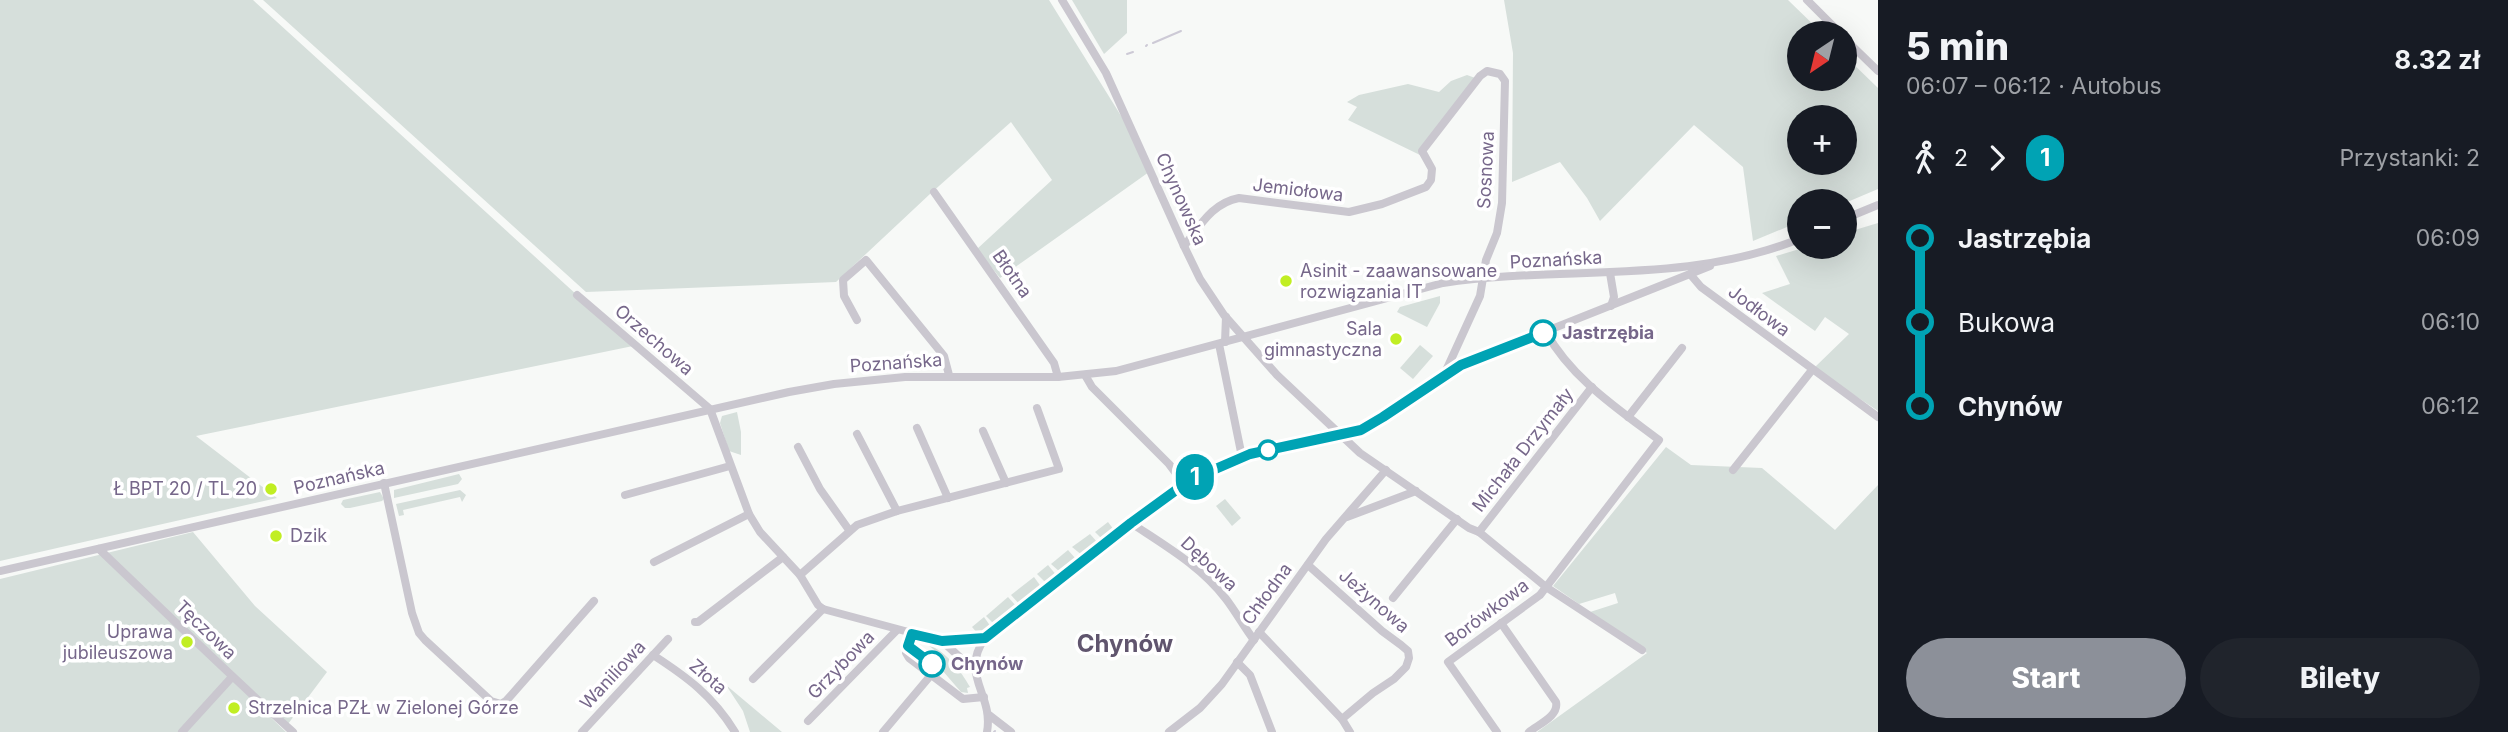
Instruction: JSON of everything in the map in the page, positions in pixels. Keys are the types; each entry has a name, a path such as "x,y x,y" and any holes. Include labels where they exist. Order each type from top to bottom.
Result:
{"street":[{"name":"Chynowska","path":"1062,0 1114,90 1200,279 1226,317 1277,375 1360,453 1479,532 1546,587 1642,650"},
{"path":"1807,0 1828,21"},
{"path":"1857,51 1878,71"},
{"name":"Jemiołowa","path":"1184,246 1210,212 1228,200 1239,198 1349,212 1420,191 1431,180 1433,169 1422,151 1480,76 1494,71 1505,81"},
{"name":"Sosnowa","path":"1444,376 1480,296 1486,260 1497,233 1502,202 1505,81"},
{"name":"Błotna","path":"934,192 1055,363 1058,377"},
{"path":"1857,214 1878,205"},
{"name":"Poznańska","path":"0,571 710,409 834,384 949,375 1085,375 1133,367 1420,288 1483,279 1668,269 1724,261 1787,243"},
{"path":"857,320 844,296 844,280 866,260 944,356 949,375"},
{"path":"987,732 989,715 975,671 975,654 985,638 1184,484 1242,457 1341,436 1372,424 1444,376 1474,360 1724,261"},
{"path":"1610,273 1614,297 1611,306"},
{"name":"Jodłowa","path":"1690,274 1701,287 1878,417"},
{"name":"Orzechowa","path":"577,295 710,409"},
{"path":"1226,317 1222,343 1242,457"},
{"path":"1546,332 1562,358 1592,387 1660,440 1546,587"},
{"path":"1629,416 1682,348"},
{"path":"1733,470 1812,370"},
{"path":"1085,375 1092,387 1169,464 1184,484"},
{"name":"Michała Drzymały","path":"1479,532 1592,387"},
{"path":"800,575 857,525 897,510 1059,469 1037,408"},
{"path":"710,409 749,514 760,532 800,575 823,609 753,678"},
{"path":"917,428 948,498"},
{"path":"983,431 1006,483"},
{"path":"857,434 897,510"},
{"path":"797,447 820,489 849,530"},
{"path":"625,495 730,466"},
{"name":"Chłodna","path":"1169,732 1214,694 1344,518 1386,470"},
{"path":"384,483 412,613 419,633 491,701 501,704 506,701 594,601"},
{"path":"1344,518 1416,491"},
{"path":"654,562 749,514"},
{"path":"1393,598 1457,519"},
{"name":"Dębowa","path":"1131,523 1204,576 1224,597 1254,640"},
{"name":"Tęczowa","path":"99,549 293,732"},
{"path":"695,622 783,557"},
{"name":"Jeżynowa","path":"1308,565 1408,651 1406,667 1342,719"},
{"name":"Borówkowa","path":"1497,732 1448,663 1540,595 1546,587"},
{"name":"Grzybowa","path":"823,609 942,641"},
{"path":"1501,623 1556,702 1555,713 1530,732"},
{"name":"Grzybowa","path":"808,721 897,630"},
{"path":"1259,632 1342,719 1350,732"},
{"path":"912,634 906,653 909,658 963,699 984,697"},
{"path":"942,641 985,638"},
{"name":"Waniliowa","path":"582,732 668,639"},
{"path":"942,641 975,671"},
{"name":"Złota","path":"653,654 713,700 735,732"},
{"path":"1237,662 1250,675 1272,732"},
{"path":"883,732 932,675"},
{"path":"182,732 232,677"},
{"path":"989,715 1011,732"}],"shaded area":[{"path":"0,0 253,0 633,346 196,436 277,498 0,561"},
{"path":"263,0 1049,0 1123,119 1149,172 1000,278 977,249 1052,180 1011,122 836,282 586,292"},
{"path":"1072,0 1127,0 1127,33 1104,54"},
{"path":"1504,0 1788,0 1810,21 1787,21 1787,91 1857,91 1857,68 1878,88 1878,189 1857,198 1857,189 1787,189 1787,227 1753,241 1743,167 1694,125 1600,221 1587,198 1560,162 1512,182 1513,53"},
{"path":"1467,75 1478,79 1420,155 1348,120 1357,107 1347,102 1359,95 1408,84 1439,92 1451,81"},
{"path":"1878,223 1878,411 1814,368 1849,334 1825,317 1815,331 1762,293 1790,284 1776,256 1787,253 1787,259 1857,259 1857,229"},
{"path":"1440,296 1440,303 1427,327 1397,312 1400,307"},
{"path":"1420,345 1433,356 1413,379 1400,368"},
{"path":"737,412 741,432 741,455 729,451 720,423 722,416"},
{"path":"1666,447 1691,465 1762,468 1835,530 1878,485 1878,732 1537,732 1647,653 1587,613 1618,603 1615,593 1579,604 1553,586"},
{"path":"459,474 462,479 458,484 394,498 394,490"},
{"path":"460,490 466,495 462,502 460,497 403,510 404,515 399,516 396,504"},
{"path":"380,492 384,499 382,501 350,508 341,504 343,500"},
{"path":"1225,499 1241,518 1232,526 1216,506"},
{"path":"1108,522 1114,530 1103,540 1095,532"},
{"path":"193,532 255,606 327,672 285,728 263,710 286,732 0,732 0,579"},
{"path":"1090,534 1098,543 1083,556 1072,547"},
{"path":"1068,550 1076,562 1061,573 1051,564"},
{"path":"1048,565 1057,576 1047,584 1037,574"},
{"path":"1034,577 1042,588 1020,605 1011,595"},
{"path":"1008,597 1017,607 995,625 986,616"},
{"path":"984,617 991,627 979,635 972,627"},
{"path":"928,645 941,652 958,668 970,687 967,688 968,693 961,692 921,651 933,658 937,652"},
{"path":"726,685 782,732 750,732 743,711"}],"waterway":[{"path":"1153,43 1181,31"},
{"path":"1127,54 1133,52"}],"bus line":[{"name":"1","path":"932,664 908,646 912,634 942,641 985,638 1163,498 1190,480 1250,454 1361,430 1461,365 1543,333"}],"place":[{"name":"Asinit - zaawansowane rozwiązania IT","path":"1286,281"},
{"name":"Jastrzębia","path":"1543,333"},
{"name":"Sala gimnastyczna","path":"1396,339"},
{"name":"Ł BPT 20 / TL 20","path":"271,489"},
{"name":"Dzik","path":"276,536"},
{"name":"Uprawa jubileuszowa","path":"187,642"},
{"name":"Chynów","path":"932,664"},
{"name":"Strzelnica PZŁ w Zielonej Górze","path":"234,708"}],"district":[{"name":"Chynów","path":"1125,644"}]}
